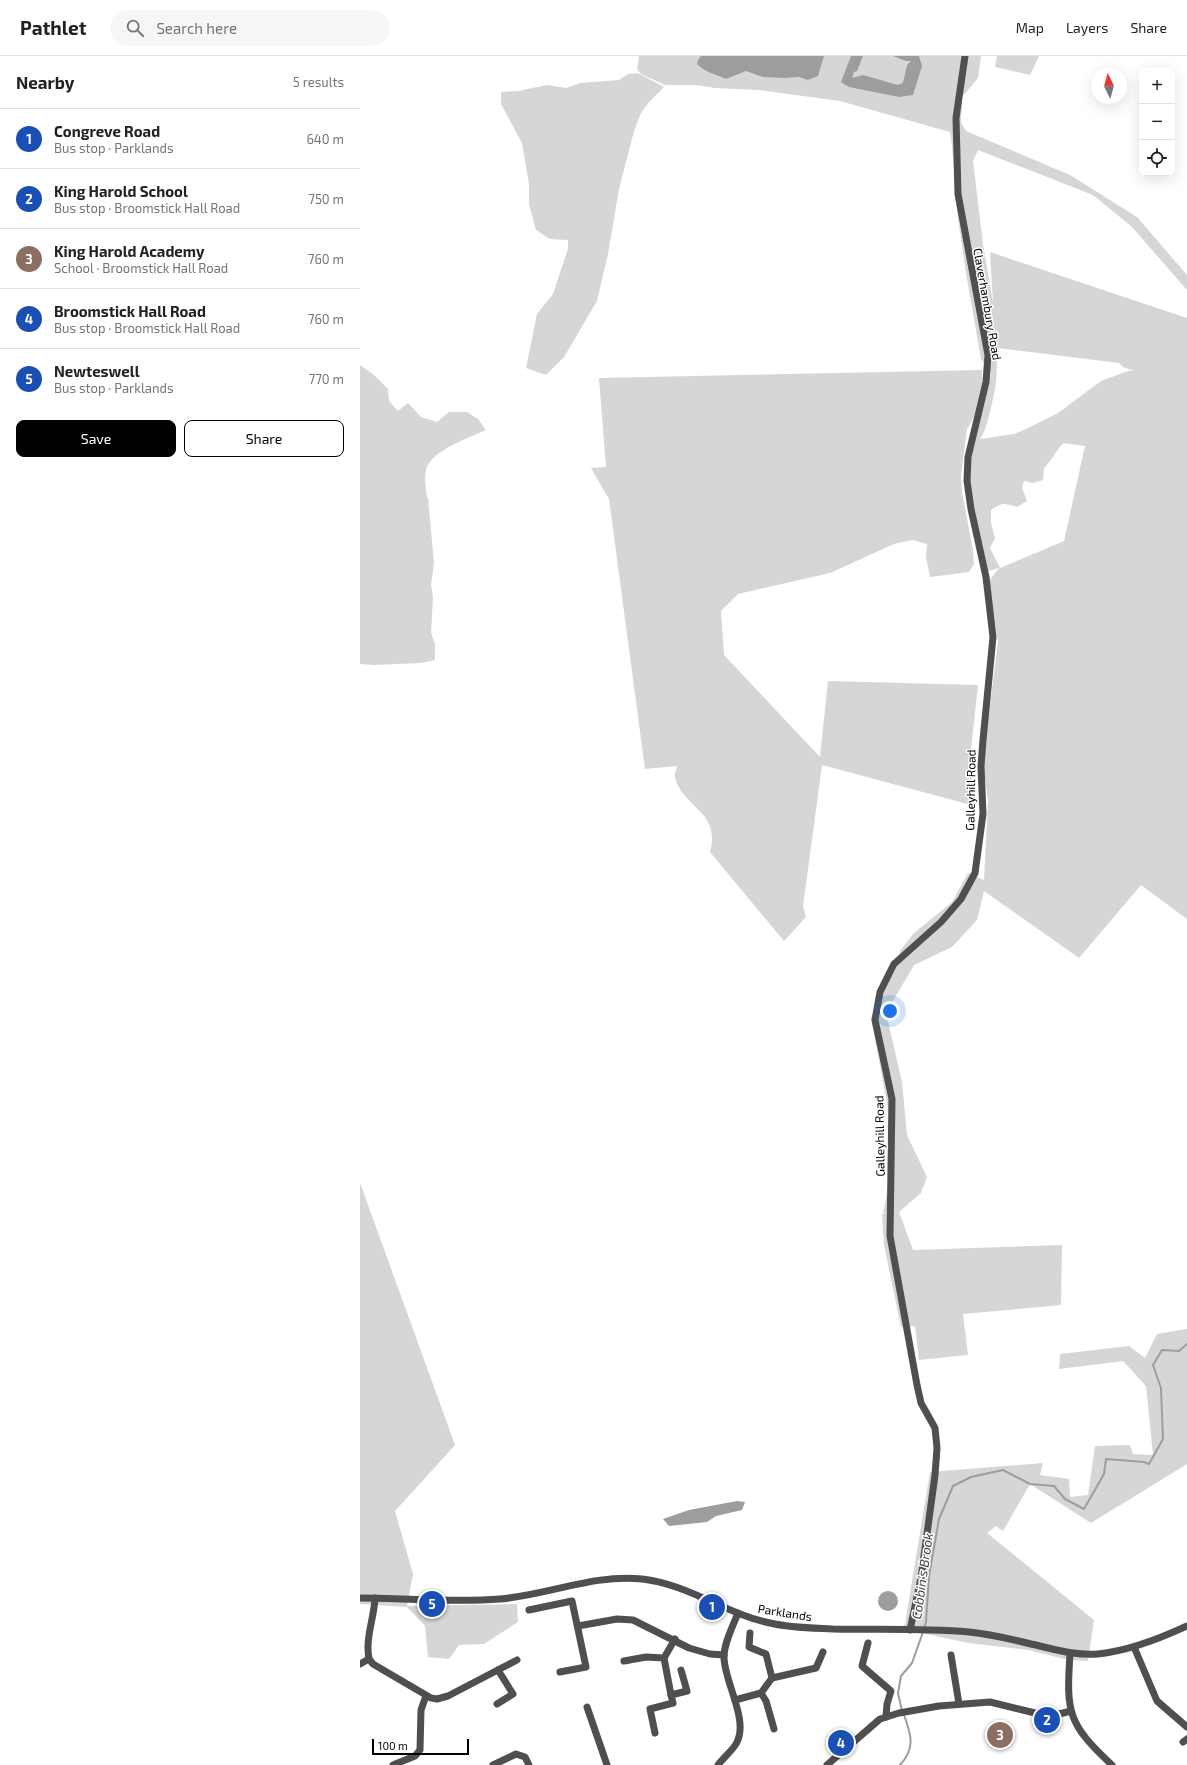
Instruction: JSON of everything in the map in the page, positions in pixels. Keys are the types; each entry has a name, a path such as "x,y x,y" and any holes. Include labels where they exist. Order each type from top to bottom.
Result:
{"street":[{"name":"Claverhambury Road","path":"965,56 956,118 958,194 988,354 986,382 968,457 967,481 971,509 986,577"},
{"name":"Galleyhill Road","path":"910,1630 921,1578 935,1475 937,1448 934,1428 922,1405 917,1385 890,1236 892,1099 875,1020 880,992 894,964 946,917 961,899 975,872 983,814 983,740 993,637 986,577"},
{"name":"Parklands","path":"360,1598 470,1601 501,1599 545,1592 589,1581 624,1578 659,1582 676,1587 755,1620 789,1627 970,1632 1070,1654 1098,1654 1134,1647 1187,1626"},
{"path":"375,1598 374,1611 368,1636 369,1659 373,1664 426,1696 437,1699 443,1698 517,1660"},
{"path":"529,1610 572,1601 586,1667 560,1672"},
{"path":"718,1765 736,1744 739,1734 739,1718 735,1700 727,1678 724,1655 738,1613"},
{"path":"578,1626 617,1619 628,1619 638,1622 689,1648 710,1654 724,1655"},
{"path":"750,1634 749,1647 766,1654 772,1678"},
{"path":"655,1733 650,1709 672,1703 664,1658 675,1640"},
{"path":"868,1644 862,1666 891,1691 886,1704 886,1717"},
{"path":"1134,1647 1157,1701 1187,1727"},
{"path":"735,1700 761,1693 772,1678 816,1668 823,1652"},
{"path":"1070,1654 1068,1697 1071,1711 1080,1733 1112,1765"},
{"path":"951,1655 959,1704"},
{"path":"624,1661 646,1657 664,1658"},
{"path":"360,1664 369,1659"},
{"path":"497,1704 513,1694 498,1670"},
{"path":"671,1695 687,1691 681,1670"},
{"path":"761,1693 766,1701 774,1729"},
{"path":"393,1765 414,1756 420,1750 421,1710 426,1696"},
{"path":"827,1765 880,1719 898,1713 959,1704 990,1702 1035,1713 1055,1715 1071,1711"},
{"path":"587,1707 608,1765"},
{"path":"493,1765 516,1754 525,1757 529,1765"}],"shaded area":[{"path":"639,56 981,56 978,78 962,97 961,123 966,131 1070,175 1137,217 1187,275 1187,290 1132,227 1093,195 978,150 973,161 983,244 993,303 990,252 1187,318 1187,919 1141,885 1079,958 984,891 977,920 952,947 914,965 886,1013 902,1082 907,1135 927,1177 921,1193 899,1212 913,1250 1062,1245 1061,1305 963,1314 968,1355 919,1360 915,1326 901,1327 884,1245 882,1214 888,1213 883,1213 891,1174 888,1108 871,1018 896,969 900,951 913,934 952,902 968,873 984,880 988,801 983,761 998,642 989,581 999,568 985,571 966,482 973,434 991,374 981,359 966,273 957,211 950,132 840,101 759,90 715,88 696,85 665,85 641,74 637,69","holes":["997,348 1119,363 1123,367 1134,371 1128,371 1101,381 1058,413 1028,428 1014,434 980,439 985,429 994,394","1063,443 1085,446 1064,541 1000,568 990,548 995,538 991,523 991,510 1004,504 1017,507 1027,501 1022,488 1024,481 1033,483 1043,480 1044,468"]},
{"path":"701,56 824,56 818,76 808,80 799,77 763,77 746,71 726,79 700,67 697,64"},
{"path":"851,56 863,56 857,71 854,72 852,78 863,75 898,85 903,83 907,65 911,61 906,61 893,56 919,56 922,66 913,95 899,97 849,87 841,82"},
{"path":"997,56 1039,56 1030,75 995,67"},
{"path":"638,73 664,87 649,102 641,113 634,131 619,189 608,254 597,301 564,357 546,375 526,368 537,314 553,294 568,249 568,240 550,239 536,230 529,204 529,184 522,143 501,104 501,92 518,91 547,85 566,88 580,83 619,80 628,74"},
{"path":"360,365 374,375 388,389 389,401 398,411 408,403 421,417 437,422 449,412 467,412 478,419 486,430 461,441 435,456 429,463 426,470 425,484 428,498 434,563 431,585 433,597 431,633 435,644 435,660 421,663 374,665 360,664"},
{"path":"982,370 982,383 973,419 967,429 961,475 962,492 973,550 974,564 969,572 930,577 926,557 927,544 912,540 894,544 830,573 738,594 721,611 724,655 820,757 828,681 978,685 970,758 975,806 822,765 803,906 806,917 784,941 710,852 712,838 710,828 700,811 686,797 680,788 675,778 677,766 645,769 609,499 591,468 606,467 599,378"},
{"path":"360,1183 455,1445 395,1511 413,1574 407,1606 517,1604 518,1622 484,1644 459,1645 449,1659 428,1657 425,1626 407,1607 360,1604"},
{"path":"1187,1329 1187,1464 1091,1523 1030,1484 1003,1531 996,1526 987,1533 1094,1620 1088,1661 1069,1660 1028,1650 969,1643 902,1629 905,1624 930,1472 1043,1463 1040,1475 1069,1479 1070,1497 1088,1495 1095,1446 1130,1445 1133,1454 1153,1455 1146,1386 1123,1361 1059,1369 1060,1354 1129,1346 1145,1358 1157,1334"},
{"path":"737,1501 745,1502 742,1510 716,1516 707,1522 669,1526 663,1519 689,1510"},
{"path":"884,1591 892,1591 898,1597 898,1605 892,1611 884,1611 878,1605 878,1597"}],"waterway":[{"name":"Cobbin's Brook","path":"924,1628 926,1622 929,1576 939,1519 953,1486 971,1477 1003,1470 1030,1484 1054,1486 1065,1499 1084,1509 1104,1474 1106,1459 1144,1462 1149,1464 1163,1439 1161,1388 1153,1365 1162,1350 1179,1351 1187,1344"},
{"name":"Cobbin's Brook","path":"902,1711 898,1693 901,1676 912,1663 923,1632"},
{"name":"Cobbin's Brook","path":"900,1765 908,1753 911,1741 909,1728 904,1715"}],"place":[{"name":"Newteswell","path":"432,1604"},
{"name":"Congreve Road","path":"712,1607"},
{"name":"King Harold School","path":"1047,1720"},
{"name":"King Harold Academy","path":"1000,1735"},
{"name":"Broomstick Hall Road","path":"841,1743"}]}
